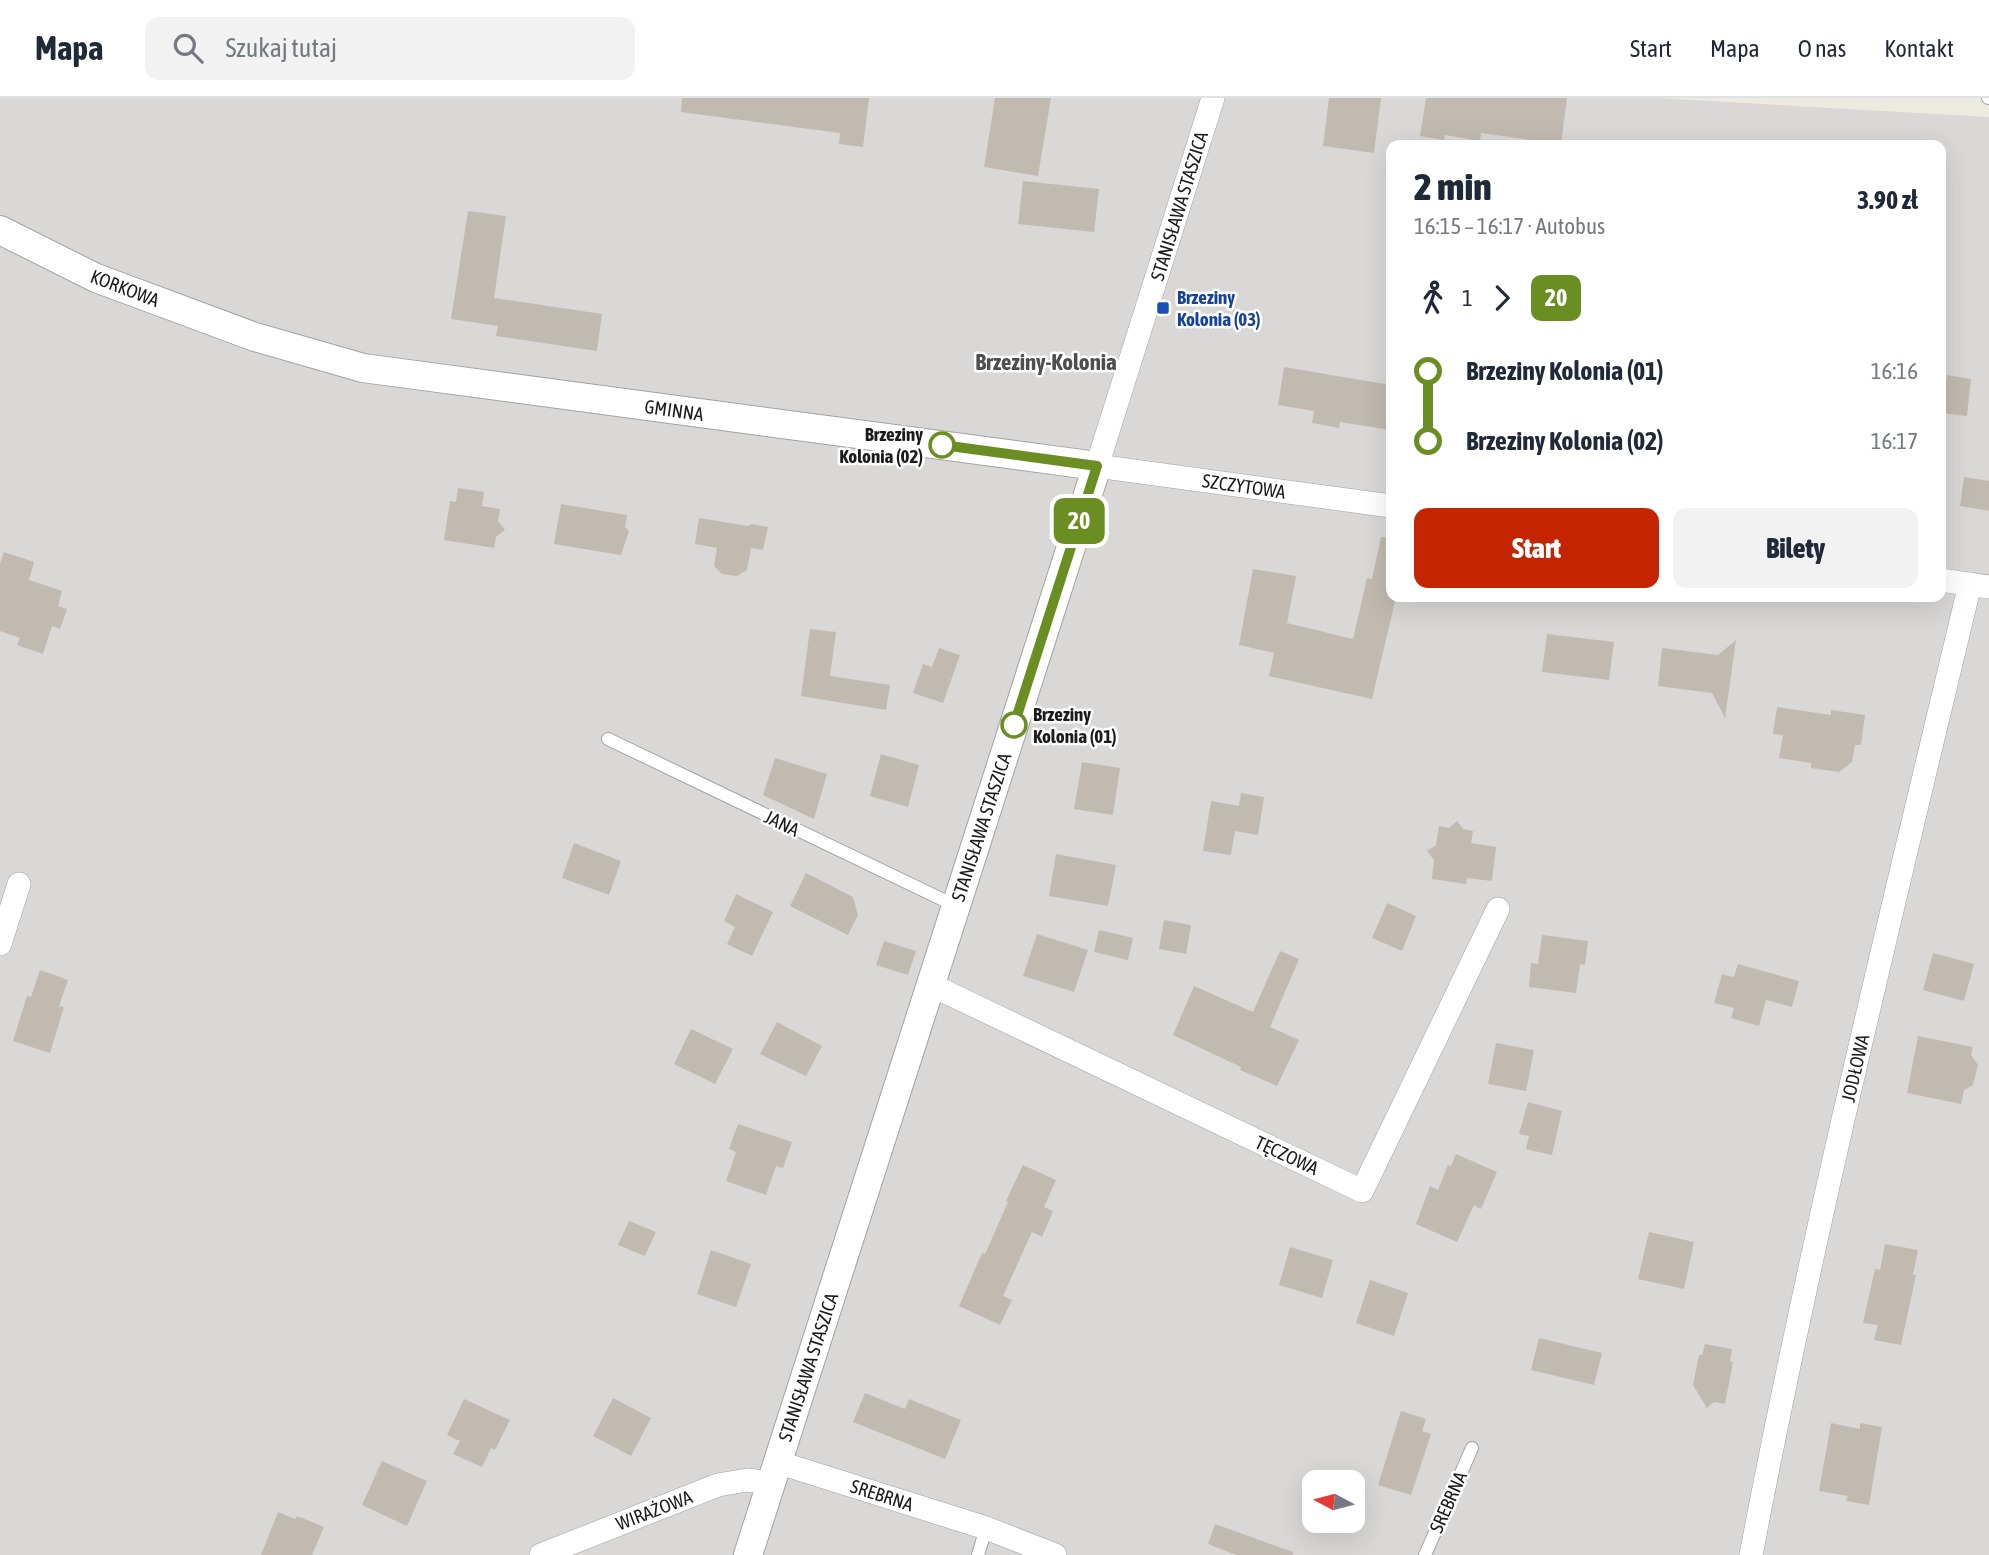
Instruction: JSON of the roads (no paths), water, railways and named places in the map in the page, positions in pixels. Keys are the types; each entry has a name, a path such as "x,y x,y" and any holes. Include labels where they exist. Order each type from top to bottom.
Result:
{"street":[{"name":"STANISŁAWA STASZICA","path":"748,1555 1213,98"},
{"name":"KORKOWA","path":"0,230 96,278 255,337"},
{"name":"GMINNA","path":"255,337 363,368 1097,466"},
{"name":"SZCZYTOWA","path":"1097,466 1386,505"},
{"path":"1946,581 1980,585"},
{"name":"JODŁOWA","path":"1751,1555 1781,1399 1837,1143 1980,585"},
{"path":"0,944 19,884"},
{"name":"TĘCZOWA","path":"929,984 1362,1191 1498,909"},
{"name":"SREBRNA","path":"774,1472 986,1528 1055,1555"},
{"name":"WIRAŻOWA","path":"541,1555 718,1485 774,1472"}],"lane":[{"name":"JANA","path":"608,739 956,906"},
{"name":"SREBRNA","path":"1425,1555 1472,1448"},
{"path":"978,1555 986,1528"}],"place":[{"name":"Brzeziny Kolonia (03)","path":"1163,308"},
{"name":"Brzeziny Kolonia (02)","path":"942,445"},
{"name":"Brzeziny Kolonia (01)","path":"1014,725"}],"district":[{"name":"Brzeziny-Kolonia","path":"1046,362"}]}
